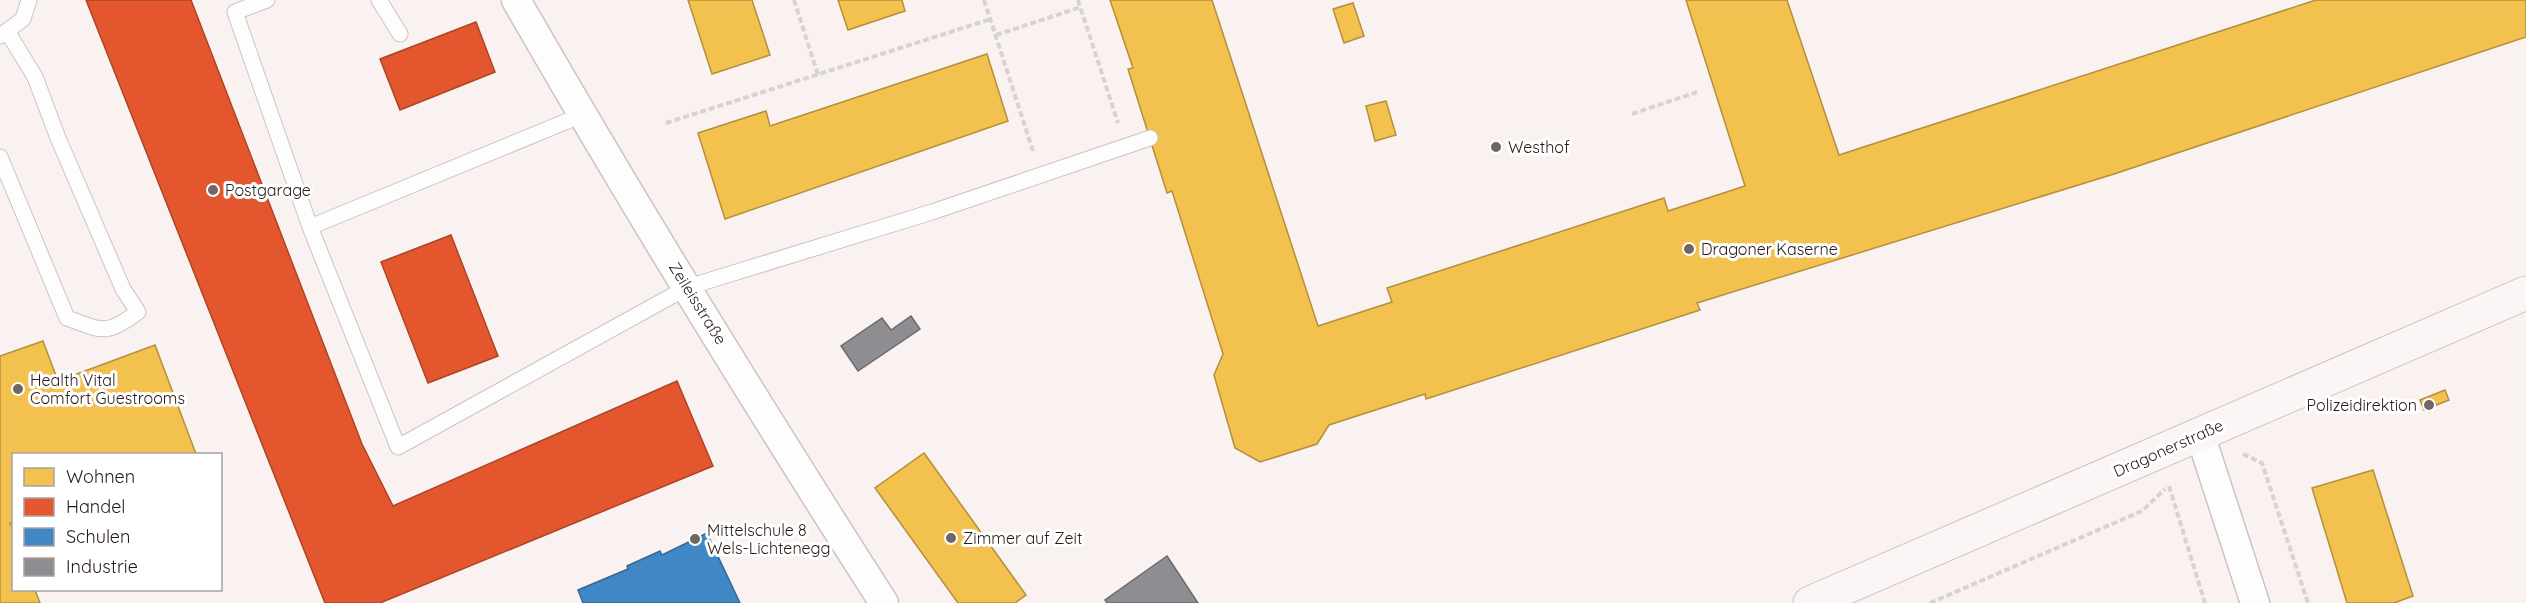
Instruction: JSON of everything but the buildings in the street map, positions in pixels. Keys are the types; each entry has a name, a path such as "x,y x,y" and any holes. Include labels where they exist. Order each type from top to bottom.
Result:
{"main road":[{"name":"Dragonerstraße","path":"1810,603 2526,293"}],"street":[{"name":"Zeileisstraße","path":"516,0 582,115 884,603"},
{"path":"2200,434 2255,603"}],"lane":[{"path":"0,157 67,318 95,328 110,330 138,312 123,289 58,138 35,77 4,33 23,19 29,0"},
{"path":"267,0 235,12 310,227 398,447 688,287 1042,176 1150,138"},
{"path":"379,0 400,34"},
{"path":"310,227 582,115"}],"path":[{"path":"795,0 818,75"},
{"path":"984,0 1042,176"},
{"path":"1078,0 1126,146"},
{"path":"996,35 1081,7"},
{"path":"666,123 991,19"},
{"path":"1632,114 1697,92"},
{"path":"2200,434 2262,463 2308,603"},
{"path":"1930,603 2142,511 2177,478"},
{"path":"2169,486 2205,603"}],"place":[{"name":"Westhof","path":"1496,147"},
{"name":"Postgarage","path":"213,190"},
{"name":"Dragoner Kaserne","path":"1689,249"},
{"name":"Health Vital Comfort Guestrooms","path":"18,389"},
{"name":"Polizeidirektion","path":"2429,405"},
{"name":"Zimmer auf Zeit","path":"951,538"},
{"name":"Mittelschule 8 Wels-Lichtenegg","path":"695,539"}]}
